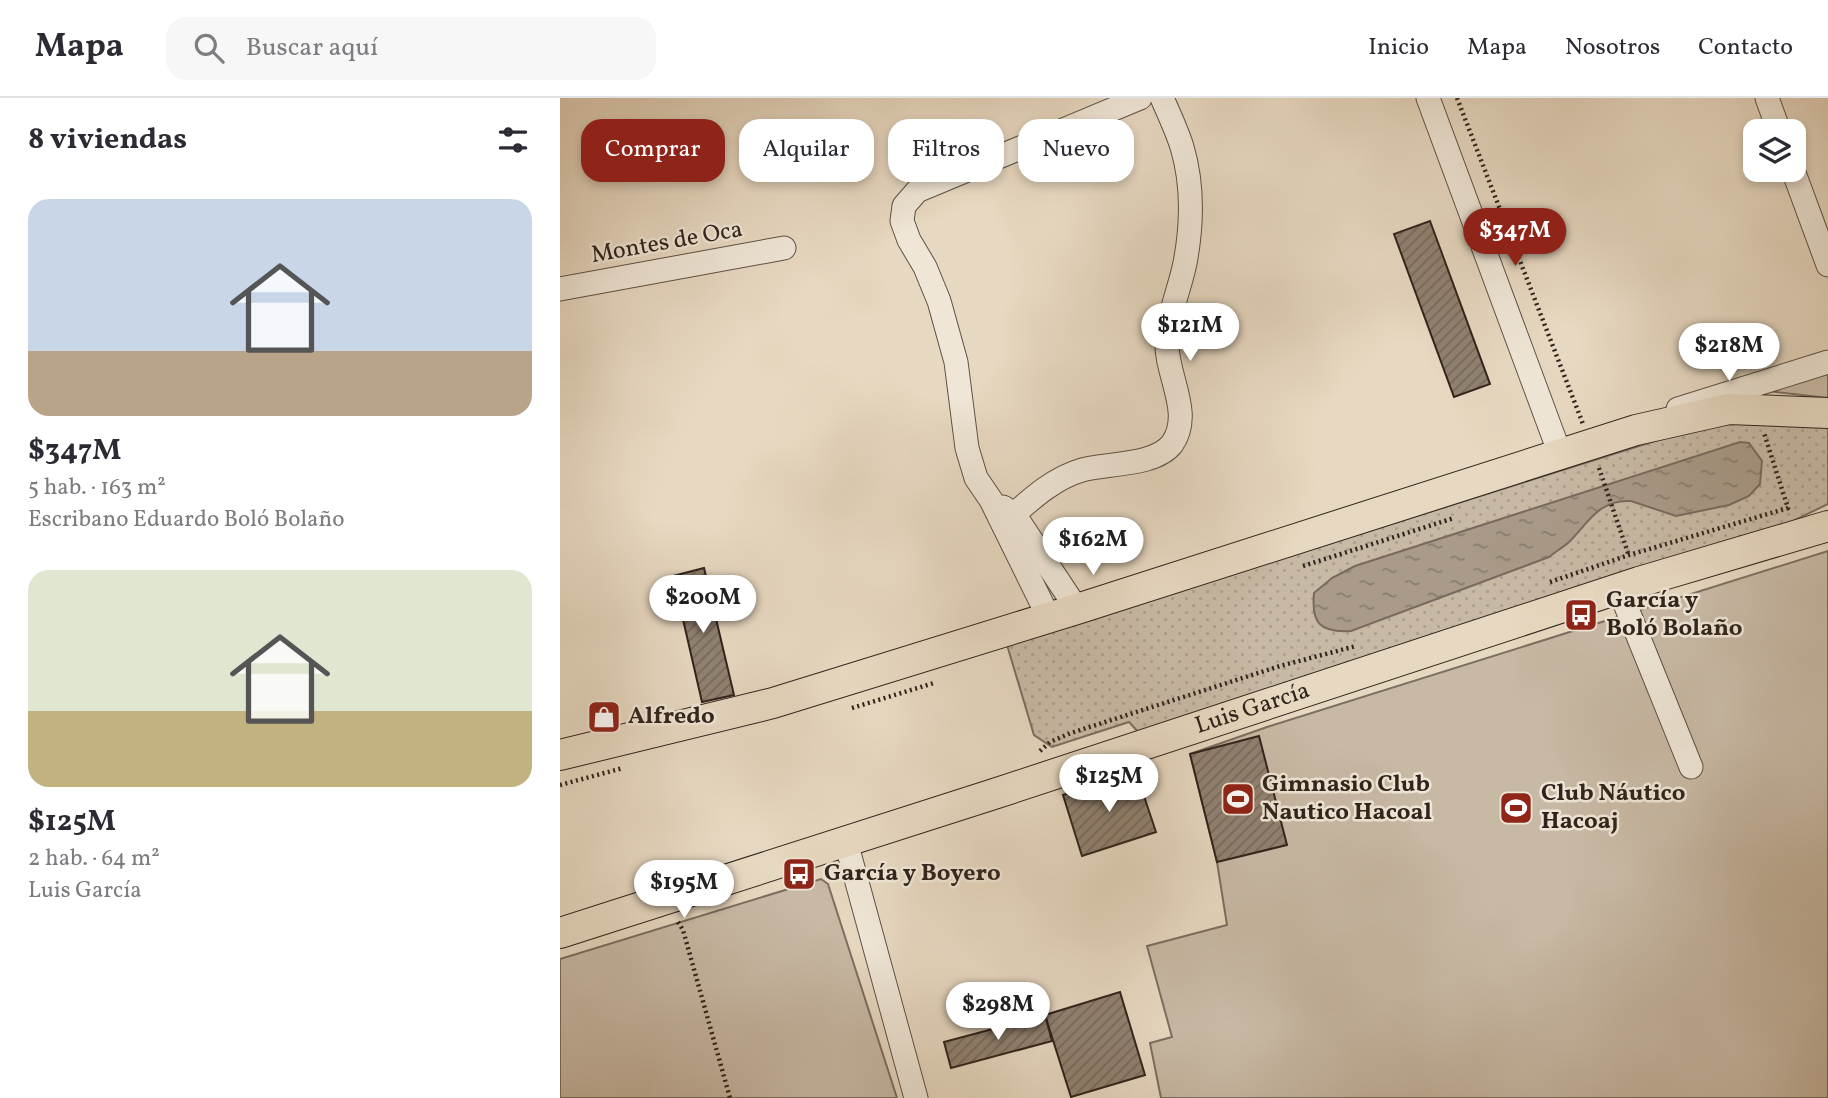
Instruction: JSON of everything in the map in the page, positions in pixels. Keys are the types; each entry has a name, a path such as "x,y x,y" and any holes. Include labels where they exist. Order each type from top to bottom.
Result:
{"main road":[{"path":"560,755 773,703 1063,614 1636,430 1729,409 1828,413"},
{"name":"Luis García","path":"560,933 1629,585 1828,526"}],"street":[{"path":"1063,614 1008,519 976,478 967,447 956,362 939,301 902,221 904,206 917,191 1140,98"},
{"path":"1008,519 1050,484 1081,470 1150,458 1162,452 1171,444 1180,427 1180,408 1169,367 1167,340 1186,261 1191,208 1182,148 1162,98"},
{"path":"1428,98 1560,454"},
{"path":"1767,98 1775,119"},
{"path":"1797,182 1828,265"},
{"name":"Montes de Oca","path":"560,289 784,248"},
{"path":"1636,430 1687,405 1828,362"},
{"path":"1629,585 1691,767"},
{"path":"846,842 916,1098"}],"path":[{"path":"1457,98 1591,444 1614,511 1629,585"},
{"path":"664,900 683,930 730,1098"}],"shaded area":[{"path":"1828,371 1828,398 1768,391"},
{"path":"1828,421 1828,504 1772,531 1141,735 1129,722 1052,747 1034,735 1007,645 1690,430 1720,425"},
{"name":"Club Náutico Hacoaj","path":"1828,551 1828,1098 1161,1098 1150,1043 1172,1037 1147,946 1227,925 1217,862 1190,754 1270,726"},
{"path":"821,879 828,884 897,1098 560,1098 560,959"}],"water":[{"path":"1740,442 1749,443 1762,461 1760,484 1749,496 1729,505 1676,516 1631,501 1620,501 1602,508 1568,543 1549,557 1351,631 1325,628 1316,619 1314,593 1332,578 1355,566"}],"building":[{"path":"1430,221 1490,384 1454,397 1394,234"},
{"path":"704,568 734,695 702,702 673,576"},
{"name":"Alfredo","path":"609,703 615,727 598,731 592,707"},
{"name":"Gimnasio Club Nautico Hacoal","path":"1259,736 1287,845 1217,862 1190,754"},
{"path":"1136,772 1156,832 1082,856 1063,795"},
{"path":"1120,992 1145,1075 1071,1097 1045,1015"},
{"path":"1045,1015 1052,1041 951,1068 944,1042"}],"place":[{"name":"García y Boló Bolaño","path":"1581,615"},
{"name":"Alfredo","path":"604,717"},
{"name":"Gimnasio Club Nautico Hacoal","path":"1238,799"},
{"name":"Club Náutico Hacoaj","path":"1516,808"},
{"name":"García y Boyero","path":"799,874"}]}
